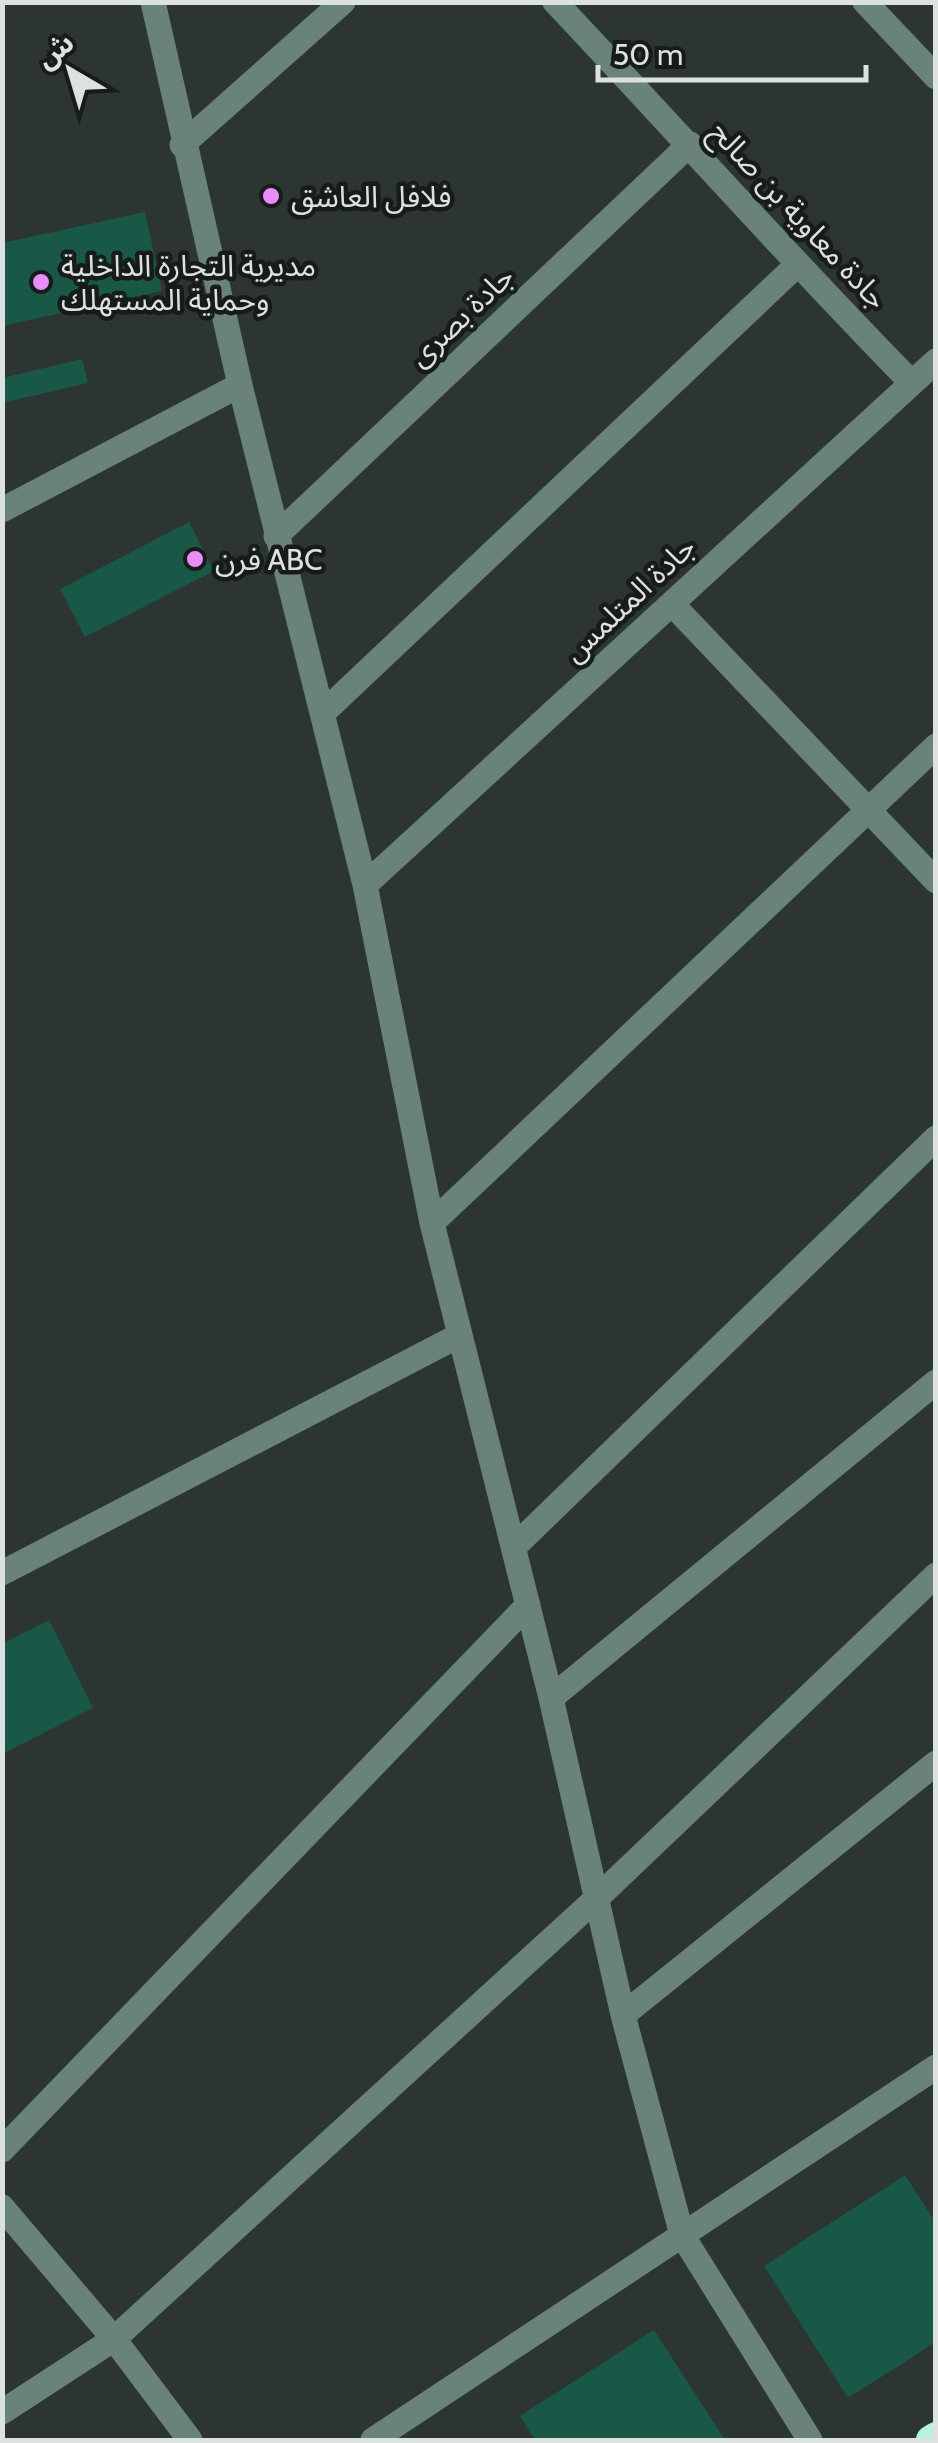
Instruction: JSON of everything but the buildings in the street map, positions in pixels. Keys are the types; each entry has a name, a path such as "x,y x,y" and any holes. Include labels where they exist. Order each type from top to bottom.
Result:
{"street":[{"path":"153,2 182,145 276,536 366,885 432,1222 552,1698 623,2015 682,2235 810,2440"},
{"path":"182,145 343,2"},
{"name":"جادة معاوية بن صالح","path":"556,2 690,144 797,266 912,383"},
{"path":"865,2 936,77"},
{"name":"جادة بصرى","path":"276,536 690,144"},
{"path":"324,712 797,266"},
{"name":"جادة المتلمس","path":"366,885 936,361"},
{"path":"2,510 240,385"},
{"path":"672,604 936,881"},
{"path":"432,1222 936,746"},
{"path":"514,1547 936,1138"},
{"path":"2,1572 460,1335"},
{"path":"552,1698 936,1382"},
{"path":"2,2412 114,2339 597,1898 934,1578"},
{"path":"2,2150 528,1604"},
{"path":"623,2015 936,1763"},
{"path":"373,2440 936,2068"},
{"path":"2,2207 114,2339 190,2440"}],"place":[{"name":"فلافل العاشق","path":"271,196"},
{"name":"مديرية التجارة الداخلية وحماية المستهلك","path":"41,282"},
{"name":"فرن ABC","path":"195,559"}]}
